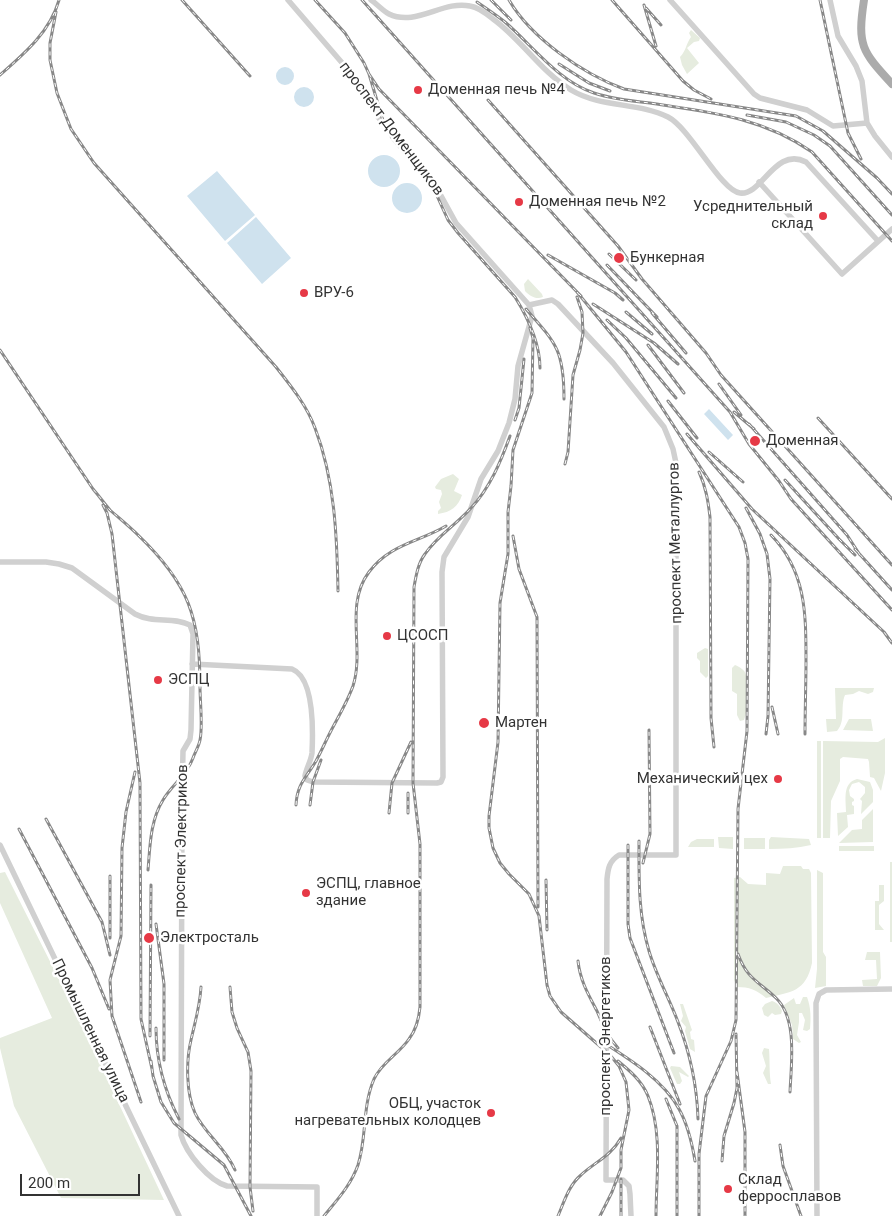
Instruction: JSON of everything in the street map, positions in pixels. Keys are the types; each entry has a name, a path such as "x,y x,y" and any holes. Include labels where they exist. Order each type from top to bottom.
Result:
{"main road":[{"path":"864,0 861,26 863,48 873,63 892,84"}],"street":[{"name":"проспект Доменщиков","path":"288,0 368,93 378,117 434,183 456,223 529,305"},
{"path":"371,0 389,14 400,16 423,15 454,4 472,6 487,14 508,30 549,73 570,89 590,100 648,111 672,120 731,188 739,193 748,192 784,161 792,158 800,159 806,162 878,241"},
{"path":"670,0 754,94 760,98 807,110 832,126 867,123"},
{"path":"830,0 838,36 856,66 862,81 867,123 892,157"},
{"path":"760,182 842,274 892,229"},
{"name":"проспект Металлургов","path":"529,305 552,300 558,304 613,363 664,427 674,449 676,463 676,855 619,855 609,867"},
{"path":"192,664 292,669 298,672 309,693 311,711 312,756 304,776 307,780 313,782 437,784 441,782 443,776 442,572 444,557 468,517 481,479 498,451 509,423 516,399 518,366 532,316 529,305"},
{"name":"проспект Электриков","path":"0,562 59,564 72,568 144,619 181,620 190,625 193,634 191,730 190,739 183,751 182,786 181,1135 188,1152 218,1184 227,1186 317,1187 317,1216"},
{"name":"Промышленная улица","path":"0,845 179,1216"},
{"name":"проспект Энергетиков","path":"609,867 607,888 606,1180 623,1180 629,1186 631,1216"},
{"path":"817,1216 816,1003 820,994 826,990 892,989"}],"shaded area":[{"path":"691,30 700,38 699,41 694,42 687,48 699,63 687,74 680,57 691,37 689,33"},
{"path":"528,279 543,297 533,297 525,291 524,284"},
{"path":"453,474 459,479 454,491 462,495 453,508 438,514 441,508 439,502 442,494 441,490 435,487 441,479"},
{"path":"705,648 708,649 708,676 706,678 700,672 700,661 697,658 697,653"},
{"path":"735,665 745,672 748,685 747,711 744,720 740,721 737,715 737,694 732,691 732,668"},
{"path":"835,688 874,688 873,692 868,694 859,691 845,695 840,727 837,731 827,732 826,719 836,719"},
{"path":"849,719 871,719 873,731 843,730"},
{"path":"885,738 885,773 881,791 874,778 870,777 868,759 843,757 840,759 840,781 831,801 830,838 823,838 823,741 878,742"},
{"path":"817,741 821,741 821,838 817,838"},
{"path":"857,779 870,782 873,790 873,802 861,814 862,801 860,799 865,793 865,787 859,782 852,784 849,790 850,796 854,799 852,805 854,806 854,814 847,815 848,827 838,836 837,813 846,812 847,788 852,781"},
{"path":"873,809 873,842 839,843 852,830 862,829 862,820"},
{"path":"718,837 733,837 733,849 719,848"},
{"path":"771,837 809,839 811,845 769,849"},
{"path":"744,838 765,838 765,849 744,849"},
{"path":"697,839 714,839 714,847 688,847 691,842"},
{"path":"839,846 874,846 874,851 839,851"},
{"path":"890,862 892,862 892,942 890,942"},
{"path":"783,866 801,866 803,869 809,869 811,873 812,963 806,980 796,989 766,998 753,990 737,987 734,980 734,878 740,877 748,884 766,885 766,873 780,874"},
{"path":"817,870 823,873 823,952 826,957 826,986 815,988 817,969"},
{"path":"5,872 81,1023 164,1200 61,1198 14,1106 0,1048 0,1038 52,1018 0,903 0,873"},
{"path":"879,885 884,885 884,901 879,905 879,924 884,930 875,930 875,901 879,901"},
{"path":"867,952 880,952 881,978 877,986 863,986 862,980 877,979 876,960 865,960"},
{"path":"803,997 807,997 809,1005 810,1029 807,1031 803,1030 805,1020 802,1013 799,1013 797,1035 801,1042 799,1043 793,1039 792,1025 784,1005 794,998 796,1004 800,1004"},
{"path":"772,1001 782,1011 781,1014 775,1015 772,1013 768,1017 764,1015 762,1008 765,1004"},
{"path":"680,1004 683,1004 692,1030 690,1032 691,1039 694,1040 695,1052 690,1049 685,1031 686,1027 681,1021 683,1016"},
{"path":"764,1048 769,1049 771,1084 768,1084 763,1073 766,1066 762,1053"},
{"path":"671,1066 680,1067 689,1076 679,1072 682,1081 680,1084 677,1084 670,1068"}],"water":[{"path":"281,67 289,67 294,72 292,83 281,85 276,80 276,72"},
{"path":"304,87 311,90 314,97 311,104 304,107 297,104 294,97 297,90"},
{"path":"384,155 395,160 400,171 395,182 384,187 373,182 368,171 373,160"},
{"path":"217,171 255,215 225,241 187,196"},
{"path":"407,183 413,184 421,192 421,204 413,212 407,213 401,212 393,204 392,198 393,192 401,184"},
{"path":"256,217 291,258 262,284 227,243"},
{"path":"709,409 733,435 728,440 704,414"}],"railway":[{"path":"0,75 43,32 55,12 59,0"},
{"path":"182,0 250,76"},
{"path":"315,0 345,33 364,63 384,124 392,138 433,187 448,220 458,233 515,297 532,331 538,349 540,368"},
{"path":"362,0 730,412 749,444 791,499 892,610"},
{"path":"491,0 511,20"},
{"path":"509,0 530,28 544,41 592,74 624,89 796,116 823,131 877,178 892,194"},
{"path":"612,0 683,81 694,90 711,99"},
{"path":"820,0 848,133 861,159"},
{"path":"477,2 505,22 557,72 594,93 714,113 754,123 793,140 812,152 892,241"},
{"path":"644,5 656,46"},
{"path":"646,8 661,25"},
{"path":"56,12 50,43 50,60 57,93 71,129 94,163 276,367 298,396 312,420 322,448 331,488 336,529 338,591"},
{"path":"559,64 589,83 610,91"},
{"path":"369,74 379,89 581,296"},
{"path":"488,100 618,246 642,279 706,353 721,375 892,565"},
{"path":"747,115 786,122 814,135 830,146 892,215"},
{"path":"609,254 636,280"},
{"path":"548,255 615,293 623,300"},
{"path":"607,265 657,317"},
{"path":"577,292 626,352 739,527 748,559 747,731 738,809 736,1020 731,1041 706,1096 699,1154 699,1216"},
{"path":"565,464 568,452 573,375 583,333 582,312 577,297"},
{"path":"593,304 654,343 678,364"},
{"path":"526,309 552,340 557,349 564,383 564,399"},
{"path":"626,312 652,334"},
{"path":"652,313 686,353"},
{"path":"607,320 626,338 676,398"},
{"path":"530,328 533,338 532,393 513,450 508,512 508,554 500,603 498,742 489,828 493,848 500,863 529,894 539,916 550,996 561,1012 610,1055 619,1066 626,1082 629,1110 621,1150 621,1168 600,1216"},
{"path":"648,345 684,393"},
{"path":"0,350 93,489 110,510 138,535 169,570 180,586 194,621 199,662 200,740 187,770 163,800 155,817 151,834 148,870"},
{"path":"515,420 519,408 524,359"},
{"path":"719,384 741,415"},
{"path":"668,401 697,438"},
{"path":"734,412 754,429"},
{"path":"818,418 892,499"},
{"path":"749,424 847,535 860,555"},
{"path":"687,434 752,509 884,632 892,643"},
{"path":"324,1216 348,1186 358,1165 363,1144 368,1100 374,1079 381,1068 405,1044 417,1024 420,1011 420,844 413,783 414,587 417,574 421,561 430,548 465,514 484,492 499,464 510,436"},
{"path":"709,452 743,482"},
{"path":"699,472 705,489 710,517 711,718 714,747"},
{"path":"785,480 855,555"},
{"path":"103,505 112,534 140,783 141,1019 152,1069"},
{"path":"746,508 760,534 767,554 770,579 768,716 766,734"},
{"path":"296,805 300,786 318,757 353,686 357,657 356,613 362,585 369,572 386,555 405,544 446,526"},
{"path":"771,535 783,549 791,563 802,594 806,643 805,734"},
{"path":"513,536 519,569 537,617 538,907"},
{"path":"855,549 892,590"},
{"path":"772,707 778,734"},
{"path":"643,863 650,834 649,730"},
{"path":"389,813 392,783 411,742"},
{"path":"310,805 313,782 321,760"},
{"path":"135,772 126,812 122,848 121,936 110,980 112,1016 141,1102"},
{"path":"408,793 408,813"},
{"path":"46,819 102,922 110,955"},
{"path":"19,829 92,968 109,1009"},
{"path":"639,841 640,896 645,937 655,969 686,1045 692,1069 698,1119"},
{"path":"628,845 628,924 630,938 674,1053"},
{"path":"110,876 110,938"},
{"path":"546,880 547,930"},
{"path":"150,1036 151,885"},
{"path":"156,924 164,984 164,1060"},
{"path":"738,954 745,969 776,998 788,1018 792,1043 790,1092"},
{"path":"578,961 588,993 606,1031 618,1048"},
{"path":"201,987 188,1057 190,1096 199,1121 226,1155 235,1170"},
{"path":"230,987 232,1012 248,1052 251,1071 250,1187 253,1211"},
{"path":"650,1027 680,1104"},
{"path":"156,1028 157,1052 162,1075 179,1119"},
{"path":"722,1161 724,1136 737,1088 736,1034"},
{"path":"604,1043 656,1080 673,1099 687,1128 695,1161"},
{"path":"151,1061 153,1076 161,1102 174,1123 224,1165 251,1216"},
{"path":"618,1061 639,1081 648,1096 653,1110 658,1156 656,1216"},
{"path":"737,1072 745,1132 745,1216"},
{"path":"666,1099 677,1126 677,1216"},
{"path":"558,1216 567,1194 577,1179 608,1154 621,1138"},
{"path":"780,1145 783,1166 801,1216"},
{"path":"621,1179 621,1216"}],"place":[{"name":"Доменная печь №4","path":"418,90"},
{"name":"Доменная печь №2","path":"519,202"},
{"name":"Усреднительный склад","path":"823,216"},
{"name":"Бункерная","path":"619,258"},
{"name":"ВРУ-6","path":"304,293"},
{"name":"Доменная","path":"755,441"},
{"name":"ЦСОСП","path":"387,636"},
{"name":"ЭСПЦ","path":"158,680"},
{"name":"Мартен","path":"484,723"},
{"name":"Механический цех","path":"778,779"},
{"name":"ЭСПЦ, главное здание","path":"306,893"},
{"name":"Электросталь","path":"149,938"},
{"name":"ОБЦ, участок нагревательных колодцев","path":"491,1113"},
{"name":"Склад ферросплавов","path":"728,1189"}]}
